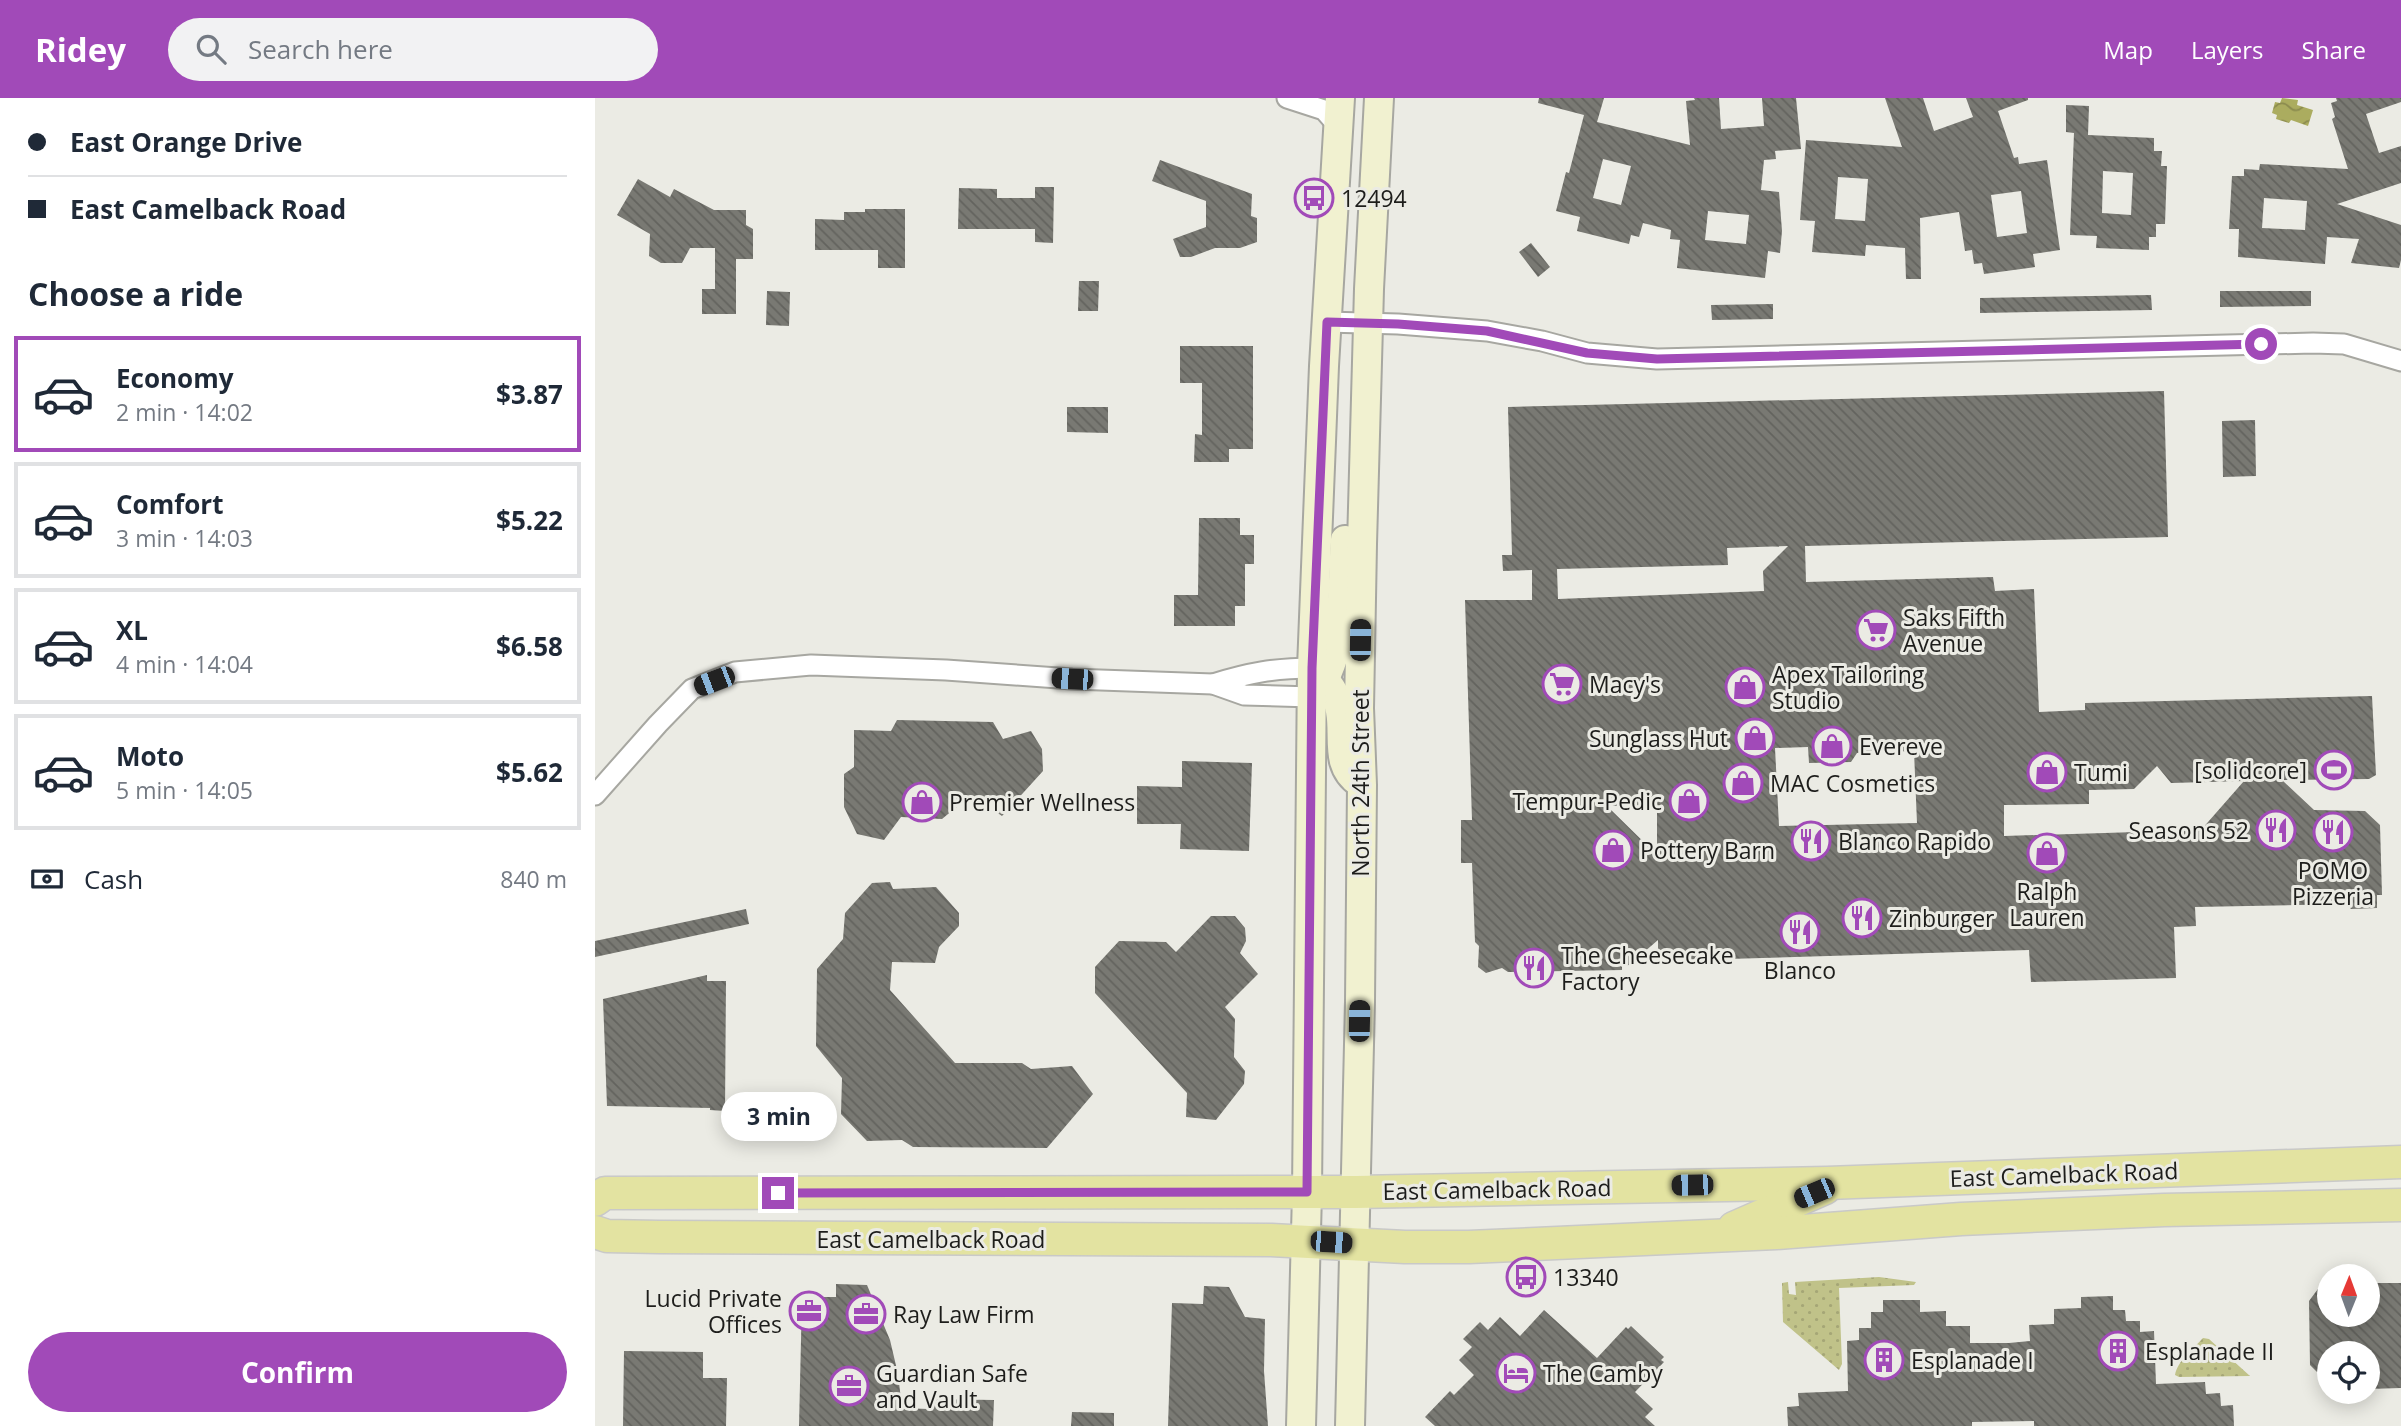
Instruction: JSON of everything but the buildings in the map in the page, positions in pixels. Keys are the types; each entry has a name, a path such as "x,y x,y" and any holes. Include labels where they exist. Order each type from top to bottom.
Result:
{"main road":[{"name":"North 24th Street","path":"1350,1426 1362,785 1359,708 1368,323 1379,98"},
{"name":"North 24th Street","path":"1301,1426 1327,322 1339,112"},
{"path":"1362,785 1352,778 1343,761 1340,710 1333,692 1317,682 1334,657 1339,626 1356,359 1368,323"},
{"name":"East Camelback Road","path":"595,1199 605,1193 1356,1192 1839,1182 2401,1162"},
{"path":"1717,1235 1839,1182"},
{"name":"East Camelback Road","path":"595,1232 607,1237 1307,1241 1405,1247 1469,1247 1866,1227 1961,1219 2270,1207 2401,1205"}],"street":[{"path":"1287,98 1339,112"},
{"path":"1327,322 1487,331 1587,353 1657,359 2313,343 2344,344 2401,361"},
{"path":"595,795 657,724 692,689 735,672 811,665 1213,684 1244,695 1317,682"},
{"path":"1213,684 1258,671 1317,682"}],"green space":[{"path":"1879,1277 1916,1282 1914,1285 1839,1288 1842,1364 1839,1370 1783,1322 1782,1283 1788,1282 1789,1294 1796,1295 1795,1282"},
{"path":"2203,1338 2209,1339 2250,1376 2175,1375 2183,1360"}],"water":[{"path":"2282,98 2298,100 2297,105 2313,110 2308,126 2291,120 2289,123 2276,119 2277,115 2272,113 2275,102 2280,103"}],"place":[{"name":"12494","path":"1314,198"},
{"name":"Saks Fifth Avenue","path":"1876,630"},
{"name":"Macy's","path":"1562,684"},
{"name":"Apex Tailoring Studio","path":"1745,687"},
{"name":"Sunglass Hut","path":"1755,738"},
{"name":"Evereve","path":"1832,746"},
{"name":"[solidcore]","path":"2334,770"},
{"name":"Tumi","path":"2047,772"},
{"name":"MAC Cosmetics","path":"1743,783"},
{"name":"Tempur-Pedic","path":"1689,801"},
{"name":"Premier Wellness","path":"922,802"},
{"name":"Seasons 52","path":"2276,830"},
{"name":"POMO Pizzeria","path":"2333,832"},
{"name":"Blanco Rapido","path":"1811,841"},
{"name":"Pottery Barn","path":"1613,850"},
{"name":"Ralph Lauren","path":"2047,853"},
{"name":"Zinburger","path":"1862,918"},
{"name":"Blanco","path":"1800,932"},
{"name":"The Cheesecake Factory","path":"1534,968"},
{"name":"13340","path":"1526,1277"},
{"name":"Lucid Private Offices","path":"809,1311"},
{"name":"Ray Law Firm","path":"866,1314"},
{"name":"Esplanade II","path":"2118,1351"},
{"name":"Esplanade I","path":"1884,1360"},
{"name":"The Camby","path":"1516,1373"},
{"name":"Guardian Safe and Vault","path":"849,1386"}],"route":[{"path":"778,1193 1307,1192 1312,668 1327,322 1487,331 1587,353 1657,359 2261,344"}]}
